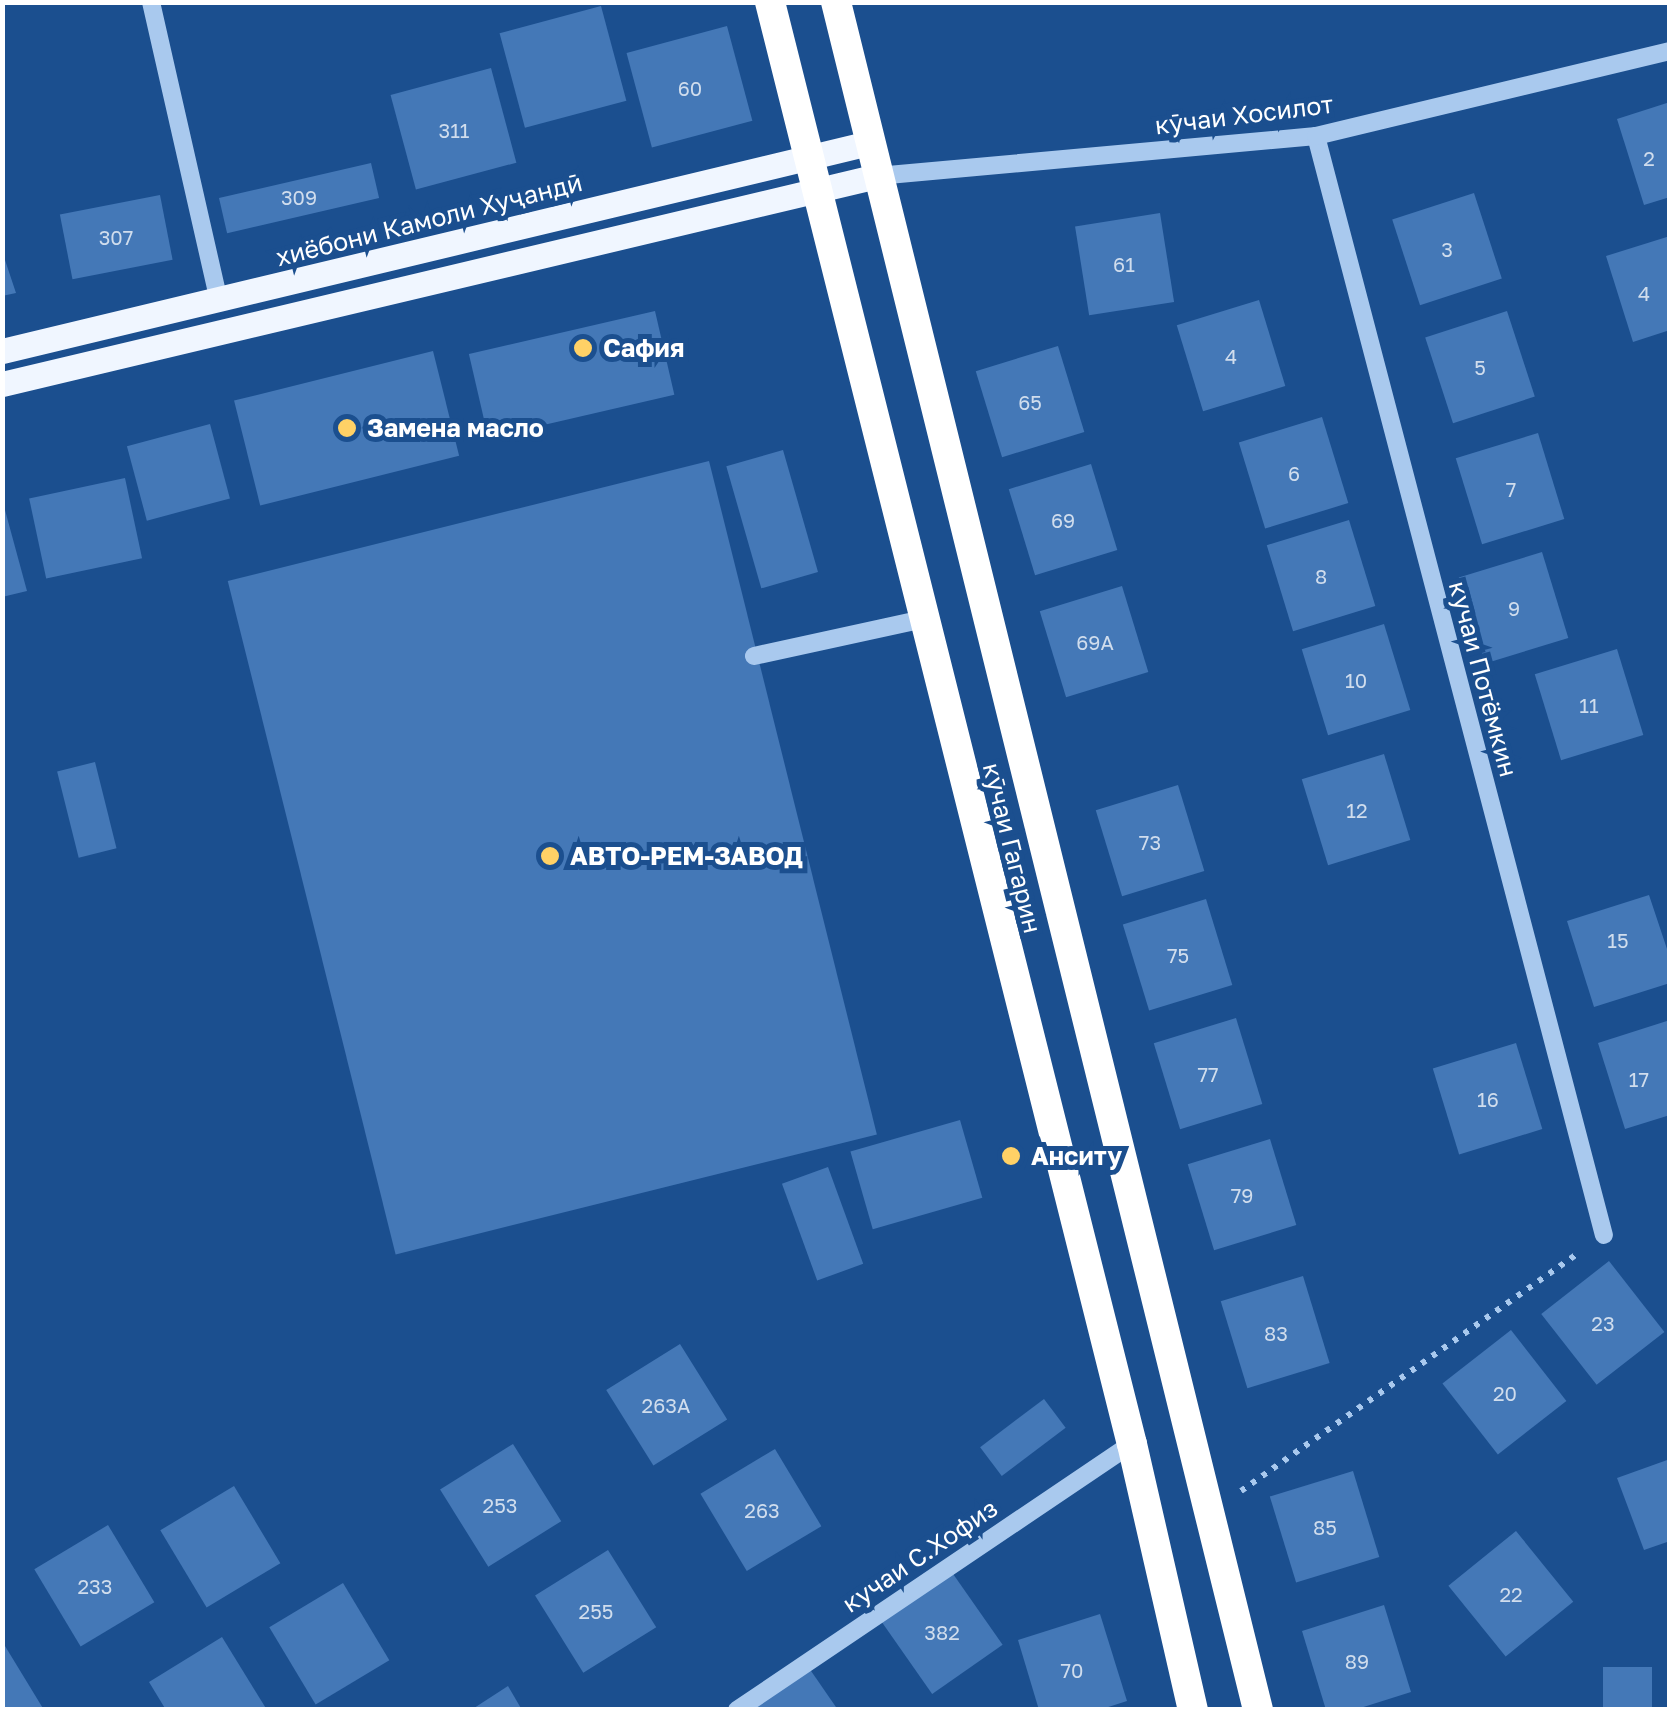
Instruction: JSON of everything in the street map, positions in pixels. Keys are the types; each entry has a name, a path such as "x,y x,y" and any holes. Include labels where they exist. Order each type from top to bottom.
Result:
{"highway":[{"name":"кӯчаи Гагарин","path":"770,2 806,158 1132,1444 1192,1710"},
{"name":"кӯчаи Гагарин","path":"836,2 1258,1710"}],"main road":[{"name":"хиёбони Камоли Хуҷандӣ","path":"2,351 870,143"},
{"path":"2,384 877,176"}],"street":[{"path":"151,2 218,302"},
{"name":"кӯчаи Хосилот","path":"877,176 1316,136 1670,52"},
{"name":"кучаи Потёмкин","path":"1316,136 1604,1236"},
{"path":"754,656 924,619"},
{"name":"кучаи С.Хофиз","path":"736,1710 1132,1444"}],"path":[{"path":"1212,1512 1604,1236"}],"building":[{"path":"601,6 626,101 525,128 500,33"},
{"path":"727,26 752,121 652,148 627,53"},
{"path":"491,68 516,163 416,190 391,95"},
{"path":"1670,102 1670,197 1644,205 1617,119"},
{"path":"371,163 379,198 227,233 219,198"},
{"path":"1474,193 1502,279 1420,305 1392,220"},
{"path":"160,195 173,260 72,279 60,214"},
{"path":"1160,213 1174,302 1089,315 1075,226"},
{"path":"1670,236 1670,330 1633,342 1606,256"},
{"path":"2,251 16,293 2,296"},
{"path":"1259,300 1285,386 1203,411 1177,325"},
{"path":"655,311 674,395 488,438 469,354"},
{"path":"1507,311 1535,397 1453,423 1425,338"},
{"path":"1058,346 1084,432 1002,457 976,371"},
{"name":"Замена масло","path":"433,351 459,456 260,505 234,401"},
{"path":"1322,417 1348,503 1265,529 1239,442"},
{"path":"210,424 230,498 147,521 127,446"},
{"path":"1538,433 1564,519 1482,544 1456,458"},
{"path":"783,450 818,572 761,588 726,466"},
{"name":"АВТО-РЕМ-ЗАВОД","path":"709,461 877,1134 396,1254 228,581"},
{"path":"1091,464 1117,550 1035,575 1009,489"},
{"path":"125,478 142,558 46,579 29,498"},
{"path":"2,499 27,591 2,597"},
{"path":"1349,520 1375,606 1293,631 1267,545"},
{"path":"1542,552 1568,638 1485,664 1459,577"},
{"path":"1122,586 1148,672 1066,697 1040,611"},
{"path":"1384,624 1410,710 1328,735 1302,649"},
{"path":"1617,649 1643,735 1561,760 1535,674"},
{"path":"1384,754 1410,840 1328,865 1302,779"},
{"path":"95,762 117,848 79,858 57,771"},
{"path":"1178,785 1204,871 1122,896 1096,810"},
{"path":"1649,895 1670,958 1670,983 1594,1007 1567,921"},
{"path":"1206,899 1232,985 1149,1011 1123,924"},
{"path":"1236,1018 1262,1104 1180,1129 1154,1043"},
{"path":"1670,1020 1670,1115 1625,1129 1598,1043"},
{"path":"1516,1043 1542,1129 1459,1155 1433,1068"},
{"path":"960,1120 982,1198 873,1229 850,1151"},
{"path":"1270,1139 1296,1225 1214,1250 1188,1164"},
{"path":"828,1167 863,1264 817,1281 782,1184"},
{"path":"1609,1261 1664,1332 1597,1385 1541,1314"},
{"path":"1303,1276 1330,1363 1247,1388 1221,1301"},
{"path":"1511,1330 1566,1401 1498,1454 1442,1384"},
{"path":"680,1344 727,1419 653,1466 606,1390"},
{"path":"1044,1399 1066,1428 1002,1476 980,1447"},
{"path":"513,1444 561,1521 488,1567 440,1490"},
{"path":"775,1449 821,1526 747,1571 700,1494"},
{"path":"1670,1459 1670,1541 1644,1550 1617,1478"},
{"path":"1353,1471 1379,1557 1296,1583 1270,1496"},
{"path":"234,1486 280,1563 207,1607 160,1530"},
{"path":"108,1525 154,1602 81,1646 34,1569"},
{"path":"1516,1531 1573,1602 1506,1656 1448,1586"},
{"path":"608,1550 656,1627 583,1673 535,1596"},
{"path":"951,1571 1003,1645 932,1694 881,1620"},
{"path":"343,1583 389,1660 316,1704 269,1627"},
{"path":"1384,1605 1411,1692 1354,1710 1326,1710 1302,1631"},
{"path":"1100,1614 1127,1701 1099,1710 1039,1710 1018,1640"},
{"path":"222,1637 267,1710 166,1710 149,1682"},
{"path":"5,1646 44,1710 2,1710"},
{"path":"1603,1667 1652,1667 1652,1710 1603,1710"},
{"path":"809,1668 838,1710 750,1710"},
{"path":"508,1686 522,1710 471,1710"}],"place":[{"name":"Сафия","path":"583,348"},
{"name":"Замена масло","path":"347,428"},
{"name":"АВТО-РЕМ-ЗАВОД","path":"550,856"},
{"name":"Анситу","path":"1011,1156"}]}
